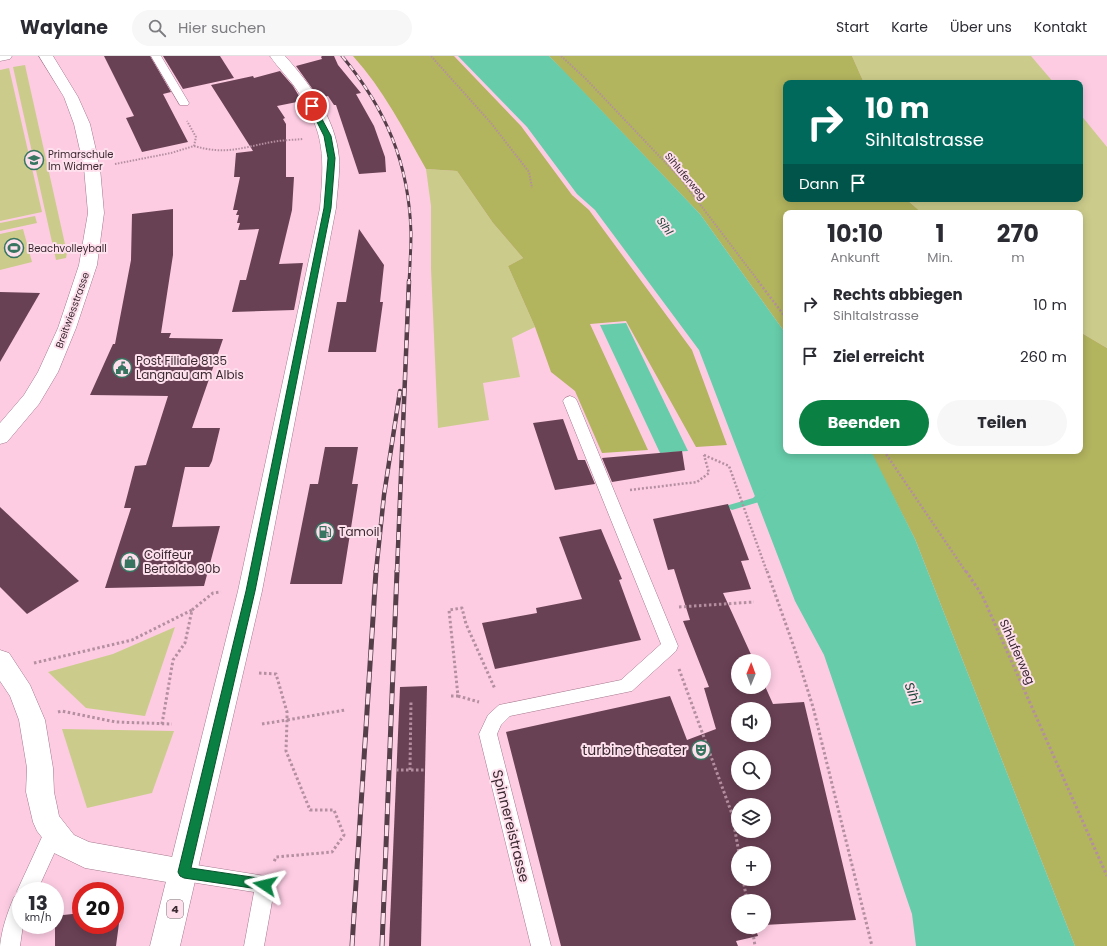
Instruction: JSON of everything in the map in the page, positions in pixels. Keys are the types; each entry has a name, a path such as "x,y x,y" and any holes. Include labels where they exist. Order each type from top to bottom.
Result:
{"main road":[{"path":"0,57 5,56"},
{"name":"Breitwiesstrasse","path":"0,437 32,399 48,372 68,328 88,265 96,213 92,168 82,124 70,97 46,56"},
{"name":"4","path":"165,946 184,872 250,591 328,208 331,158 328,136 319,117 292,73 277,56"},
{"path":"4,664 21,692 32,720 40,768 40,792 47,822 64,844 85,855 184,872"}],"lane":[{"path":"156,56 184,103"},
{"path":"505,710 626,686 670,646 570,401"},
{"name":"Spinnereistrasse","path":"505,710 494,720 488,734 541,946"},
{"path":"31,882 54,832"},
{"path":"184,872 265,885 254,946"},
{"path":"10,946 12,933"}],"path":[{"path":"431,56 492,123 529,172 532,188"},
{"name":"Sihluferweg","path":"561,56 585,78 680,178 783,314"},
{"path":"184,103 180,111 196,137 194,146"},
{"path":"92,168 171,153 194,146 210,151 228,152 245,149 267,142 328,136"},
{"name":"Sihluferweg","path":"886,454 982,595 1107,876"},
{"path":"608,493 697,482 709,473 704,455 729,466 795,650 812,707 872,946"},
{"path":"654,608 754,602"},
{"path":"451,696 458,696 449,610 462,608 466,624 505,710"},
{"path":"4,664 132,640 192,610 185,643 173,660 162,724"},
{"path":"670,646 732,814 738,846"},
{"path":"265,885 276,857 332,852 344,835 334,810 310,810 286,751 287,712 276,674 271,673"},
{"path":"410,770 411,701"},
{"path":"262,724 345,710"},
{"path":"53,713 62,711 116,722 172,724"},
{"path":"396,770 425,770"},
{"path":"753,934 755,946"}],"shaded area":[{"path":"353,56 454,56 521,126 572,195 589,210 692,350 727,445 696,447 626,321 590,324 648,450 602,453 575,391 551,372 535,327 508,266 523,258 493,223 457,171 426,169 374,82"},
{"path":"549,56 852,56 863,80 783,80 783,202 909,202 919,210 783,210 783,330 700,214"},
{"path":"852,56 1031,56 1051,80 863,80"},
{"path":"25,65 67,253 66,258 56,260 13,67"},
{"path":"9,68 42,212 0,221 0,70"},
{"path":"1083,118 1107,147 1107,348 1083,334 1083,210 919,210 909,202 1083,202"},
{"path":"426,169 457,171 493,223 523,258 508,266 535,327 512,338 520,377 483,383 489,420 438,428 431,269 431,206"},
{"path":"35,216 37,223 0,231 0,223"},
{"name":"Beachvolleyball","path":"23,229 32,262 0,270 0,234"},
{"path":"1083,334 1107,348 1107,946 1075,946 915,539 872,454 1083,454"},
{"path":"175,627 145,716 86,708 48,672 113,654"},
{"path":"62,729 174,731 152,793 87,808"}],"water":[{"name":"Sihl","path":"458,56 549,56 700,214 783,330 783,454 872,454 915,539 1075,946 916,946 912,914 824,655 795,601 699,350 595,210 577,194 527,127"},
{"path":"626,323 688,451 660,453 600,325"}],"building":[{"path":"104,56 150,56 171,92 163,94 188,142 142,152 126,118 134,116"},
{"path":"163,56 220,56 234,78 183,89"},
{"path":"322,56 334,56 338,65 361,93 356,94 374,126 385,157 386,172 359,174 336,105 334,105 328,96 319,98 296,66 322,59"},
{"path":"280,71 293,86 302,101 277,106 285,118 283,119 286,124 286,177 294,177 292,210 279,264 303,263 294,310 232,312 240,280 246,280 259,229 238,230 240,223 237,223 239,215 236,215 238,210 233,210 240,177 234,177 236,153 253,151 211,85 253,76 254,78"},
{"path":"173,209 173,255 161,333 171,333 169,338 223,339 192,428 220,428 212,461 209,467 185,467 172,527 220,526 204,586 105,588 131,508 124,508 135,466 146,465 168,396 90,395 113,344 115,344 131,260 132,214"},
{"path":"359,229 384,265 380,302 383,302 376,352 328,352 337,302 346,302"},
{"path":"0,292 40,293 0,362"},
{"path":"563,419 578,460 585,460 595,484 555,490 533,423"},
{"path":"325,447 358,447 352,484 358,484 342,584 290,584 310,484 318,484"},
{"path":"682,451 685,470 612,482 602,458"},
{"path":"728,504 749,560 741,561 751,589 723,593 751,654 731,654 731,694 768,694 773,704 804,702 856,920 771,925 771,894 731,894 731,934 757,934 758,936 736,941 738,946 561,946 506,732 670,696 687,740 716,729 704,688 709,687 683,621 690,620 674,569 668,570 653,519"},
{"path":"0,507 79,581 27,614 0,587"},
{"path":"601,529 622,579 619,580 641,640 495,669 482,623 537,613 536,608 582,599 559,537"},
{"path":"427,686 421,946 389,946 400,687"},
{"path":"72,914 72,934 118,934 116,946 55,946 55,934 64,934 64,915"}],"waterway":[{"path":"732,507 756,500 764,492"}],"railway":[{"path":"342,56 358,76 383,117 400,160 406,183 411,233 409,282"},
{"path":"397,572 409,281"},
{"path":"376,572 384,495 400,391"},
{"path":"352,946 376,571"},
{"path":"382,946 397,571"}],"place":[{"name":"Primarschule Im Widmer","path":"34,160"},
{"name":"Beachvolleyball","path":"14,248"},
{"name":"Post Filiale 8135 Langnau am Albis","path":"122,368"},
{"name":"Tamoil","path":"325,532"},
{"name":"Coiffeur Bertoldo 90b","path":"130,562"},
{"name":"turbine theater","path":"701,750"}],"route":[{"path":"265,885 184,872 250,591 328,208 331,158 328,136 312,106"}]}
